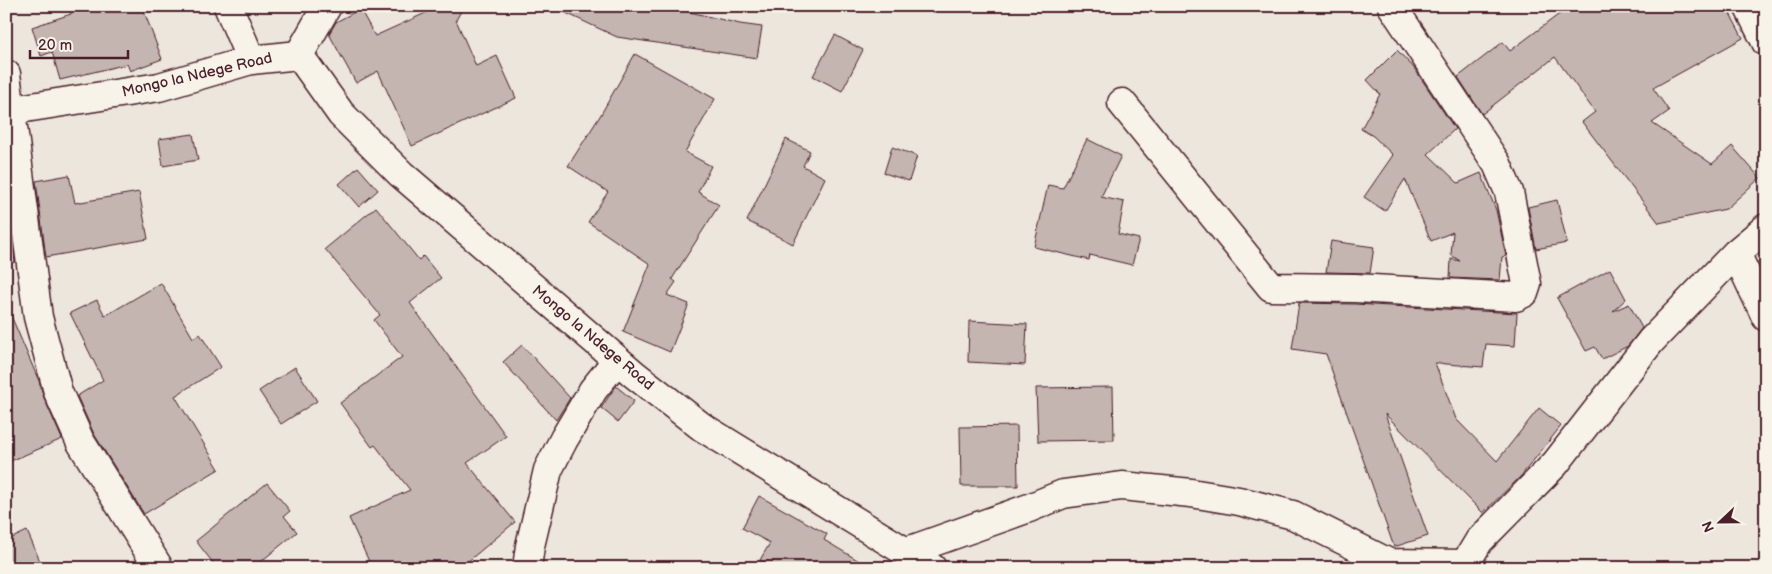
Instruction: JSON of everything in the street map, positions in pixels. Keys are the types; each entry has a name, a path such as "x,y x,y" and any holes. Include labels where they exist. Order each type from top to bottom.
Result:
{"street":[{"path":"228,6 251,60"},
{"path":"299,55 326,6"},
{"path":"1122,103 1271,287 1354,288 1516,297 1524,293 1527,284 1509,192 1498,164 1392,6"},
{"path":"1748,6 1766,42"},
{"name":"Mongo la Ndege Road","path":"9,110 159,87 251,60 299,55 341,114 401,174 617,360 702,427 932,568"},
{"path":"6,74 9,110 38,317 58,392 80,441 159,568"},
{"path":"905,552 1063,494 1122,486 1191,493 1239,501 1293,515 1390,563 1465,566 1479,542 1555,464 1651,341 1736,253 1766,228"},
{"path":"1736,253 1766,317"},
{"path":"527,568 530,546 548,470 593,390 617,360"}],"building":[{"path":"69,6 142,6 162,59 130,71 127,64 60,80 52,52 41,56 32,27 71,14"},
{"path":"441,6 464,6 456,20 476,66 497,56 516,98 412,146 378,71 356,83 329,34 336,22 360,9 375,36"},
{"path":"551,6 665,6 740,24 762,27 757,58 617,37"},
{"path":"1570,6 1726,6 1743,38 1653,88 1669,111 1652,123 1712,164 1732,146 1760,178 1726,209 1659,223 1582,122 1595,112 1555,57 1482,114 1458,77 1503,42 1510,51"},
{"path":"835,35 863,50 842,91 813,76"},
{"path":"1397,50 1414,68 1455,129 1428,154 1458,183 1481,173 1496,210 1506,256 1502,257 1500,280 1450,278 1451,259 1460,261 1451,255 1453,232 1431,241 1405,179 1385,211 1364,197 1393,155 1373,136 1361,129 1380,94 1367,80"},
{"path":"635,54 715,99 685,152 711,166 698,192 719,205 672,279 676,282 667,295 689,304 670,352 623,332 650,264 588,222 608,192 568,166 600,116"},
{"path":"193,134 198,160 163,166 159,139"},
{"path":"786,139 810,151 803,166 825,178 793,244 747,221"},
{"path":"1087,139 1121,156 1101,197 1124,202 1118,234 1139,239 1132,265 1090,255 1089,260 1034,247 1048,185 1063,188"},
{"path":"892,147 917,156 909,181 884,173"},
{"path":"358,167 378,190 359,207 339,184"},
{"path":"69,175 75,203 139,192 148,239 46,257 36,181"},
{"path":"6,196 15,262 6,264"},
{"path":"1557,200 1567,243 1536,249 1528,207"},
{"path":"376,207 419,260 423,256 441,278 410,303 506,436 467,463 515,522 460,568 372,568 349,518 410,490 375,445 372,447 340,403 402,357 374,320 380,315 325,249"},
{"path":"1331,241 1374,247 1370,273 1326,272"},
{"path":"1610,269 1626,299 1613,311 1629,304 1642,328 1628,346 1602,359 1595,347 1586,351 1557,298"},
{"path":"161,283 193,338 200,334 221,367 175,396 219,469 144,514 94,434 77,396 103,380 70,313 97,300 105,316"},
{"path":"1299,303 1354,304 1517,313 1515,346 1486,344 1483,367 1435,363 1456,419 1497,461 1539,408 1561,426 1521,476 1483,513 1385,414 1428,536 1394,547 1326,354 1292,349"},
{"path":"6,304 62,439 6,463"},
{"path":"969,321 1027,324 1025,365 968,362"},
{"path":"522,345 570,398 556,420 503,362"},
{"path":"295,367 317,401 281,424 259,391"},
{"path":"616,386 634,401 618,422 601,408"},
{"path":"1113,387 1114,440 1038,441 1036,388"},
{"path":"1017,426 1018,486 961,486 960,427"},
{"path":"267,483 290,511 284,516 297,532 253,568 217,568 196,541"},
{"path":"759,496 827,534 824,540 871,568 773,568 760,560 770,543 742,528"},
{"path":"27,531 43,568 6,568 6,541"}]}
